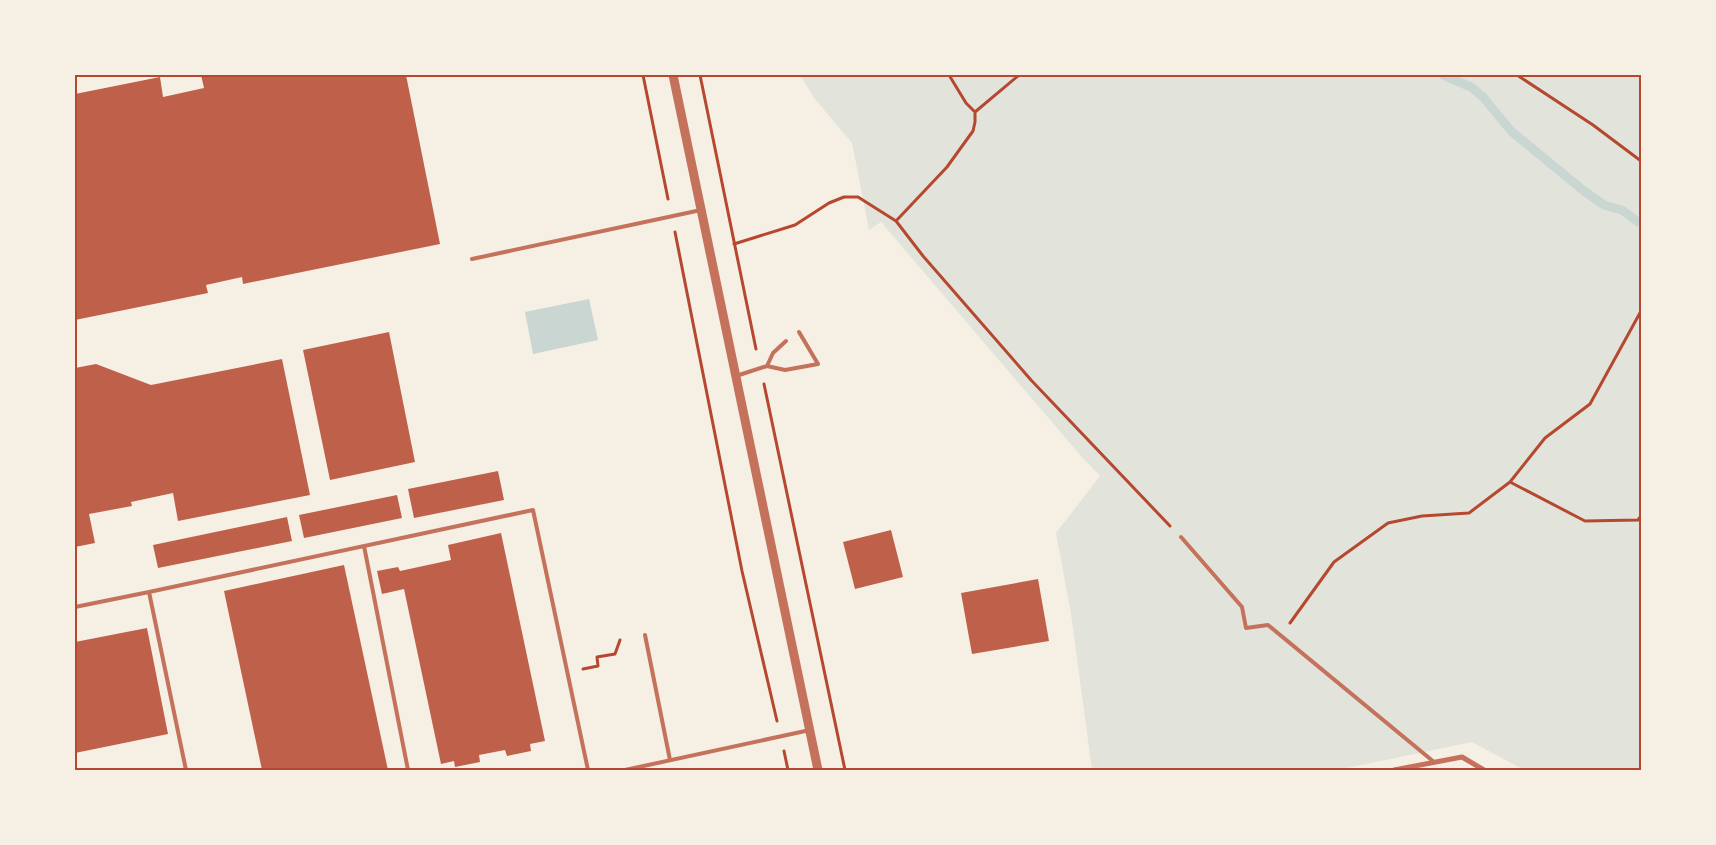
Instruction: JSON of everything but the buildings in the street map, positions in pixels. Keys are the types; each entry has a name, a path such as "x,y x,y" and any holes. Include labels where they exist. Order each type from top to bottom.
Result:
{"street":[{"path":"673,75 818,770"},
{"path":"1394,770 1462,757 1484,770"}],"lane":[{"path":"472,259 701,210"},
{"path":"736,376 767,366 785,370 818,364 799,332"},
{"path":"767,366 773,353 786,341"},
{"path":"75,607 533,510 588,770"},
{"path":"1180,537 1242,607 1246,628 1268,625 1434,762"},
{"path":"364,546 408,770"},
{"path":"149,592 186,770"},
{"path":"645,635 670,760"},
{"path":"625,770 810,730"}],"path":[{"path":"643,75 742,571 788,770"},
{"path":"700,75 845,770"},
{"path":"896,221 947,167 973,131 976,122 975,112 966,103 949,75"},
{"path":"975,112 1018,75"},
{"path":"1517,75 1593,125 1641,161"},
{"path":"734,244 795,225 829,203 844,197 858,197 896,221 923,256 1031,380 1180,537"},
{"path":"1281,636 1334,562 1388,523 1422,516 1469,513 1510,482 1545,438 1590,404 1641,310"},
{"path":"1510,482 1585,521 1638,520 1641,516"},
{"path":"582,669 598,666 597,657 615,654 620,640"}],"shaded area":[{"path":"800,75 1641,75 1641,770 1524,770 1472,742 1338,770 1092,770 1071,614 1056,533 1100,476 881,222 869,230 852,143 814,98"},
{"path":"589,299 598,340 533,354 525,312"}],"waterway":[{"path":"1443,75 1471,87 1483,97 1511,131 1584,191 1604,205 1622,210 1638,222"}]}
